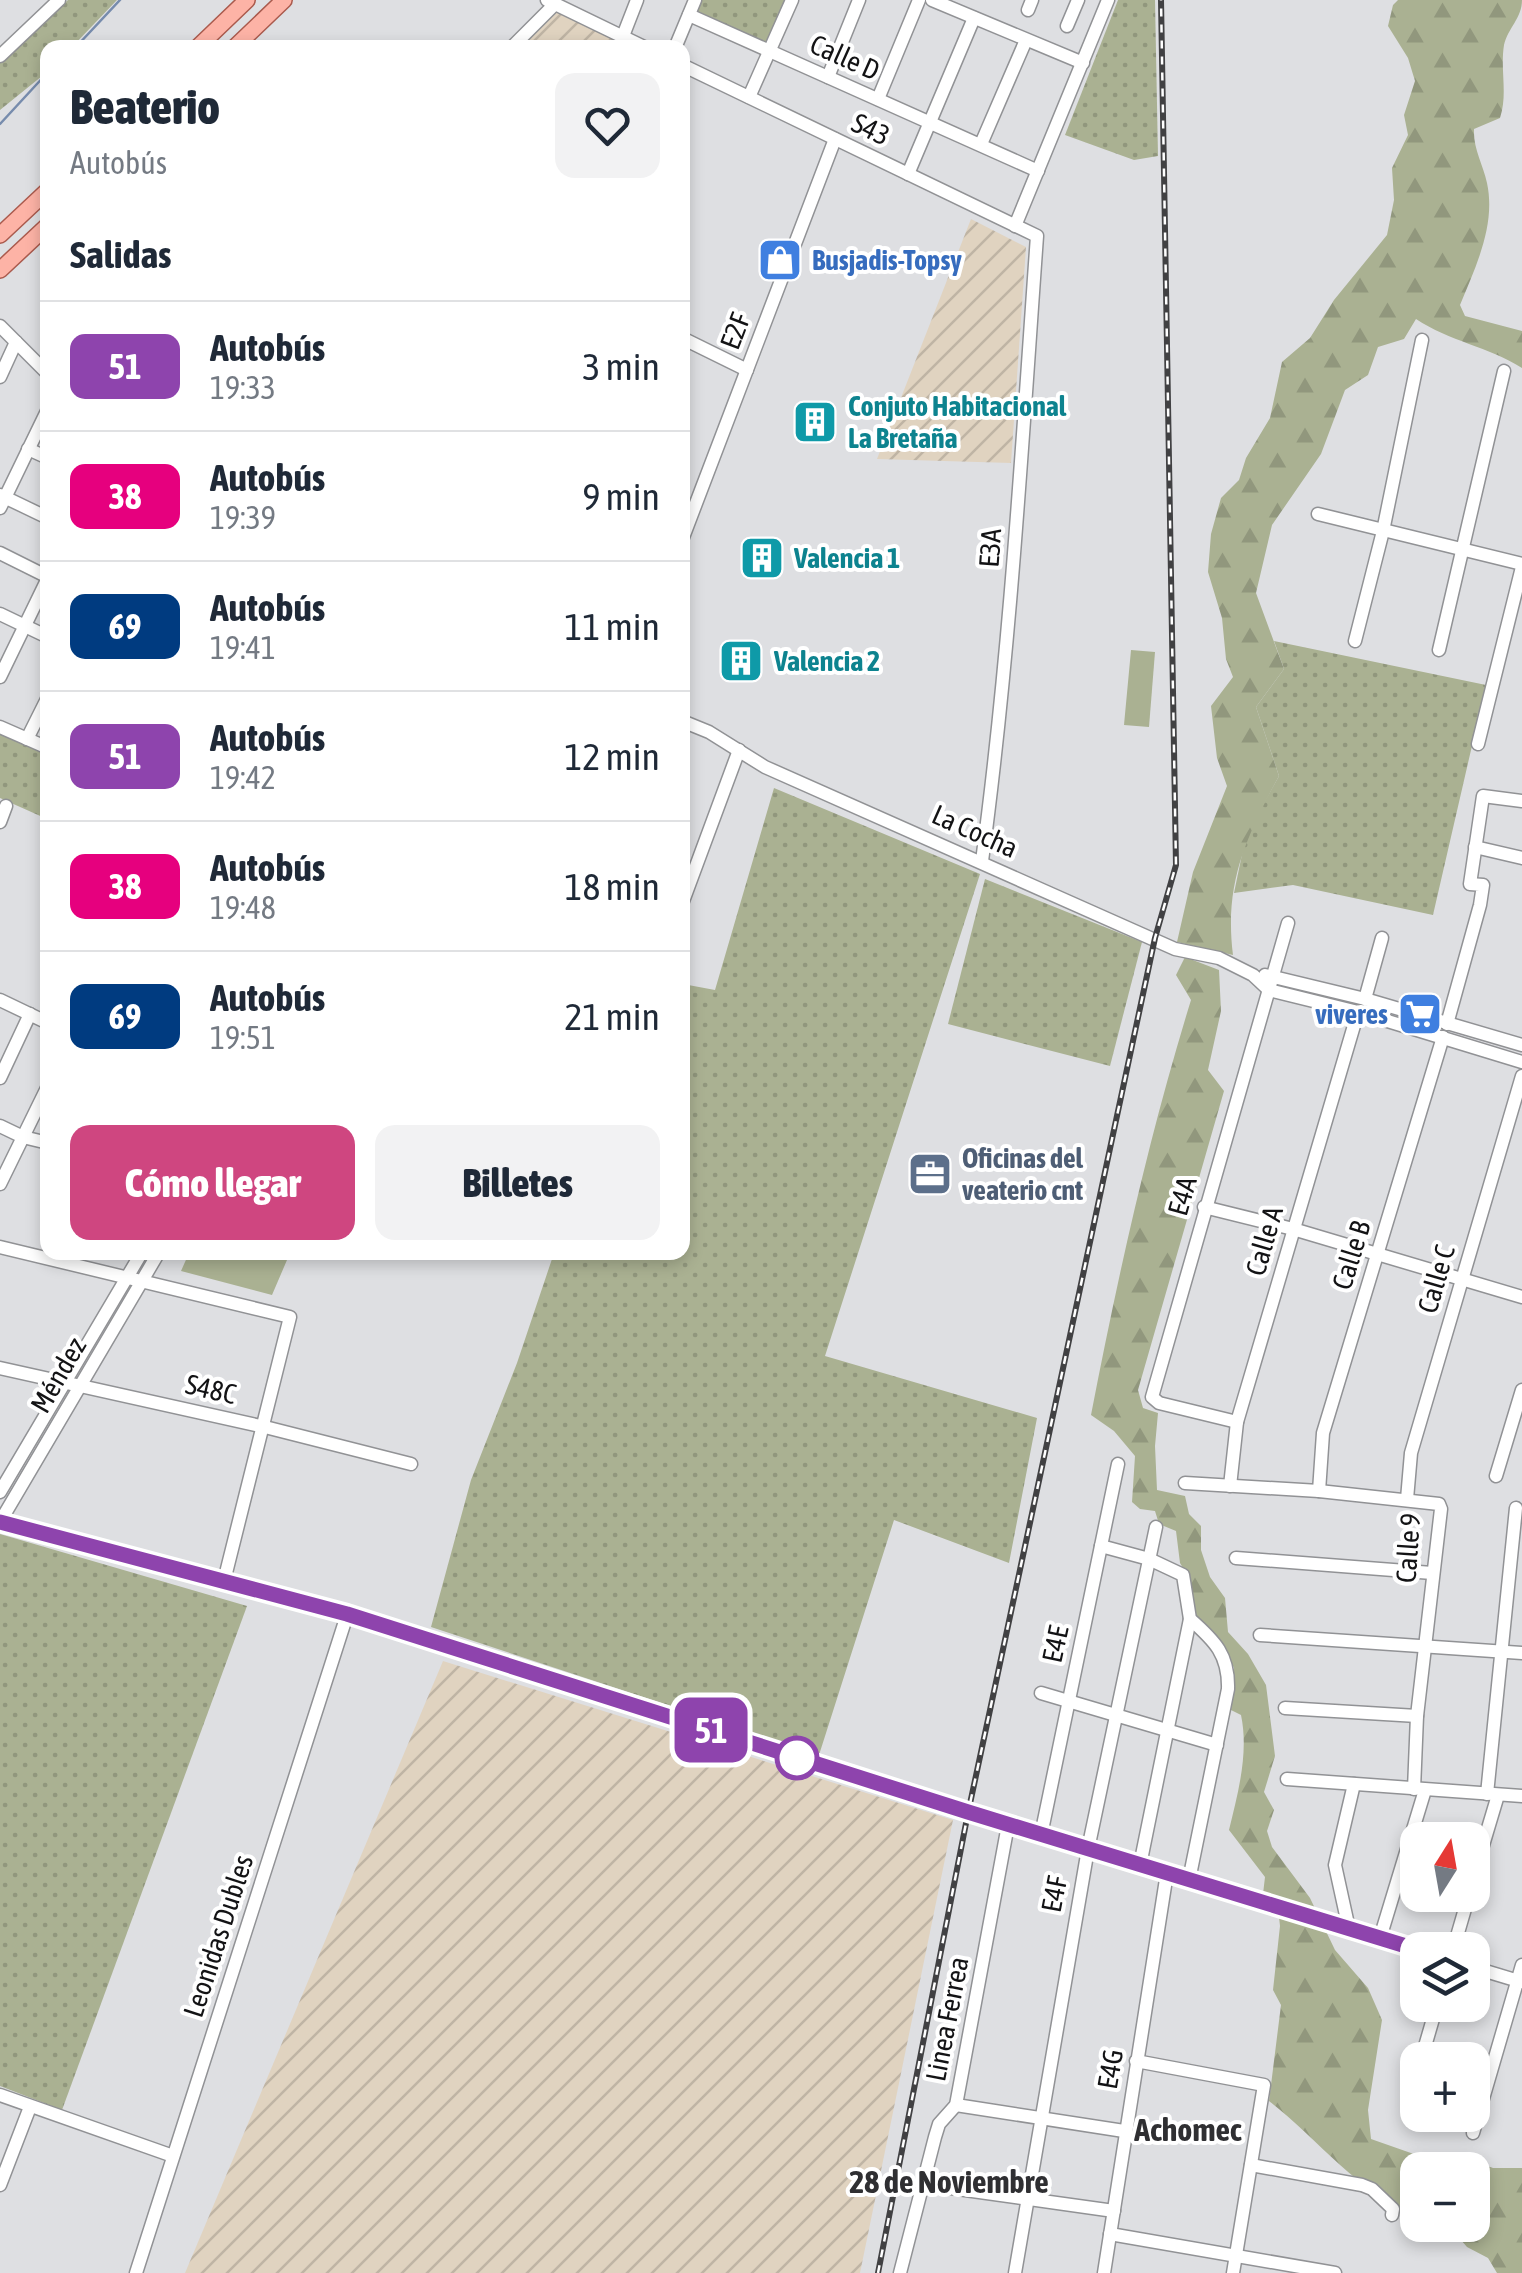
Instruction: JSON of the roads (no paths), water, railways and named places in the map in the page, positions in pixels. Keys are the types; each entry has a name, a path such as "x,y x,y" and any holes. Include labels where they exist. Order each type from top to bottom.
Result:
{"main road":[{"path":"205,40 247,0"},
{"path":"242,40 284,0"},
{"path":"0,235 40,198"},
{"path":"0,270 40,232"}],"street":[{"path":"623,36 637,0"},
{"path":"678,40 695,0"},
{"path":"750,98 792,0"},
{"path":"828,76 859,0"},
{"path":"878,99 918,0"},
{"path":"932,0 968,10 1026,40 1084,63"},
{"path":"1067,26 1078,0"},
{"path":"1015,226 1108,0"},
{"path":"0,56 56,1"},
{"path":"518,40 551,2 631,40"},
{"path":"908,174 968,10"},
{"name":"Calle D","path":"689,15 1038,171"},
{"path":"981,144 1026,40"},
{"name":"S43","path":"690,69 1038,236"},
{"name":"E2F","path":"690,519 835,139"},
{"name":"E3A","path":"982,861 999,736 1038,236"},
{"path":"0,326 40,366"},
{"path":"1355,641 1383,530 1422,340"},
{"path":"0,377 16,342"},
{"path":"690,342 748,370"},
{"path":"1440,650 1504,371"},
{"path":"40,426 2,500 40,515"},
{"path":"28,449 40,454"},
{"path":"1318,514 1522,565 1478,744"},
{"path":"0,553 40,573"},
{"path":"0,677 40,594"},
{"path":"0,614 40,633"},
{"path":"27,739 40,713"},
{"name":"La Cocha","path":"690,725 765,767 1184,952 1204,952 1271,982 1445,1030 1522,1045"},
{"path":"0,727 40,745"},
{"path":"690,874 739,750"},
{"path":"1522,801 1483,796 1475,847 1522,858"},
{"path":"0,822 6,806"},
{"name":"Calle B","path":"1319,1491 1323,1433 1480,905 1482,885 1470,884 1475,847"},
{"name":"E4A","path":"1237,1422 1158,1404 1152,1397 1288,924"},
{"name":"Calle A","path":"1230,1486 1237,1422 1382,938"},
{"path":"0,1000 40,1018"},
{"path":"0,1078 30,1014"},
{"name":"La Cocha","path":"1445,1030 1522,1062"},
{"name":"Calle C","path":"1408,1498 1411,1454 1522,1076"},
{"path":"0,1184 40,1102"},
{"path":"0,1126 40,1140"},
{"path":"1204,1207 1294,1229 1522,1298"},
{"path":"0,1247 40,1257"},
{"path":"53,1260 290,1317 224,1581"},
{"name":"Méndez","path":"0,1492 137,1260"},
{"name":"Méndez","path":"0,1522 154,1260"},
{"name":"S48C","path":"0,1368 410,1464"},
{"path":"1496,1476 1522,1390"},
{"name":"E4E","path":"1041,1835 1118,1464"},
{"name":"Calle 9","path":"1185,1483 1408,1498 1432,1501 1441,1508 1417,1716 1420,1789 1380,1938"},
{"path":"1486,1822 1493,1794 1500,1651 1516,1508"},
{"path":"0,1522 347,1614 1008,1825 1400,1944"},
{"name":"E4F","path":"1015,2273 1088,1849 1156,1527"},
{"path":"1101,1546 1183,1574 1190,1619 1140,1865"},
{"path":"1236,1558 1432,1573"},
{"name":"Leonidas Dubles","path":"136,2273 347,1614"},
{"path":"1189,1880 1229,1669 1218,1642 1190,1619"},
{"path":"1260,1635 1522,1652"},
{"path":"1041,1693 1216,1745"},
{"path":"1285,1708 1417,1716"},
{"path":"1287,1779 1522,1796"},
{"path":"1349,1929 1335,1865 1354,1784"},
{"name":"Linea Ferrea","path":"900,2273 940,2124 956,2105 1008,1825"},
{"name":"E4G","path":"1104,2273 1167,1873"},
{"path":"1473,2133 1522,1965"},
{"path":"1490,1972 1520,1981"},
{"path":"1136,2061 1264,2086 1233,2273"},
{"path":"0,2095 173,2156"},
{"path":"956,2105 1124,2131"},
{"path":"0,2184 30,2106"},
{"path":"1251,2165 1372,2189 1393,2210 1392,2215"},
{"path":"922,2184 1114,2211"},
{"path":"1110,2234 1335,2273"}],"waterway":[{"path":"82,40 120,0"},
{"path":"0,124 40,81"}],"railway":[{"path":"878,2273 968,1813 1155,938 1176,865 1161,0"}],"place":[{"name":"Busjadis-Topsy","path":"780,260"},
{"name":"Conjuto Habitacional La Bretaña","path":"815,422"},
{"name":"Valencia 1","path":"762,558"},
{"name":"Valencia 2","path":"741,661"},
{"name":"viveres","path":"1420,1014"},
{"name":"Oficinas del veaterio cnt","path":"930,1174"}],"district":[{"name":"Achomec","path":"1188,2129"},
{"name":"28 de Noviembre","path":"949,2181"}]}
